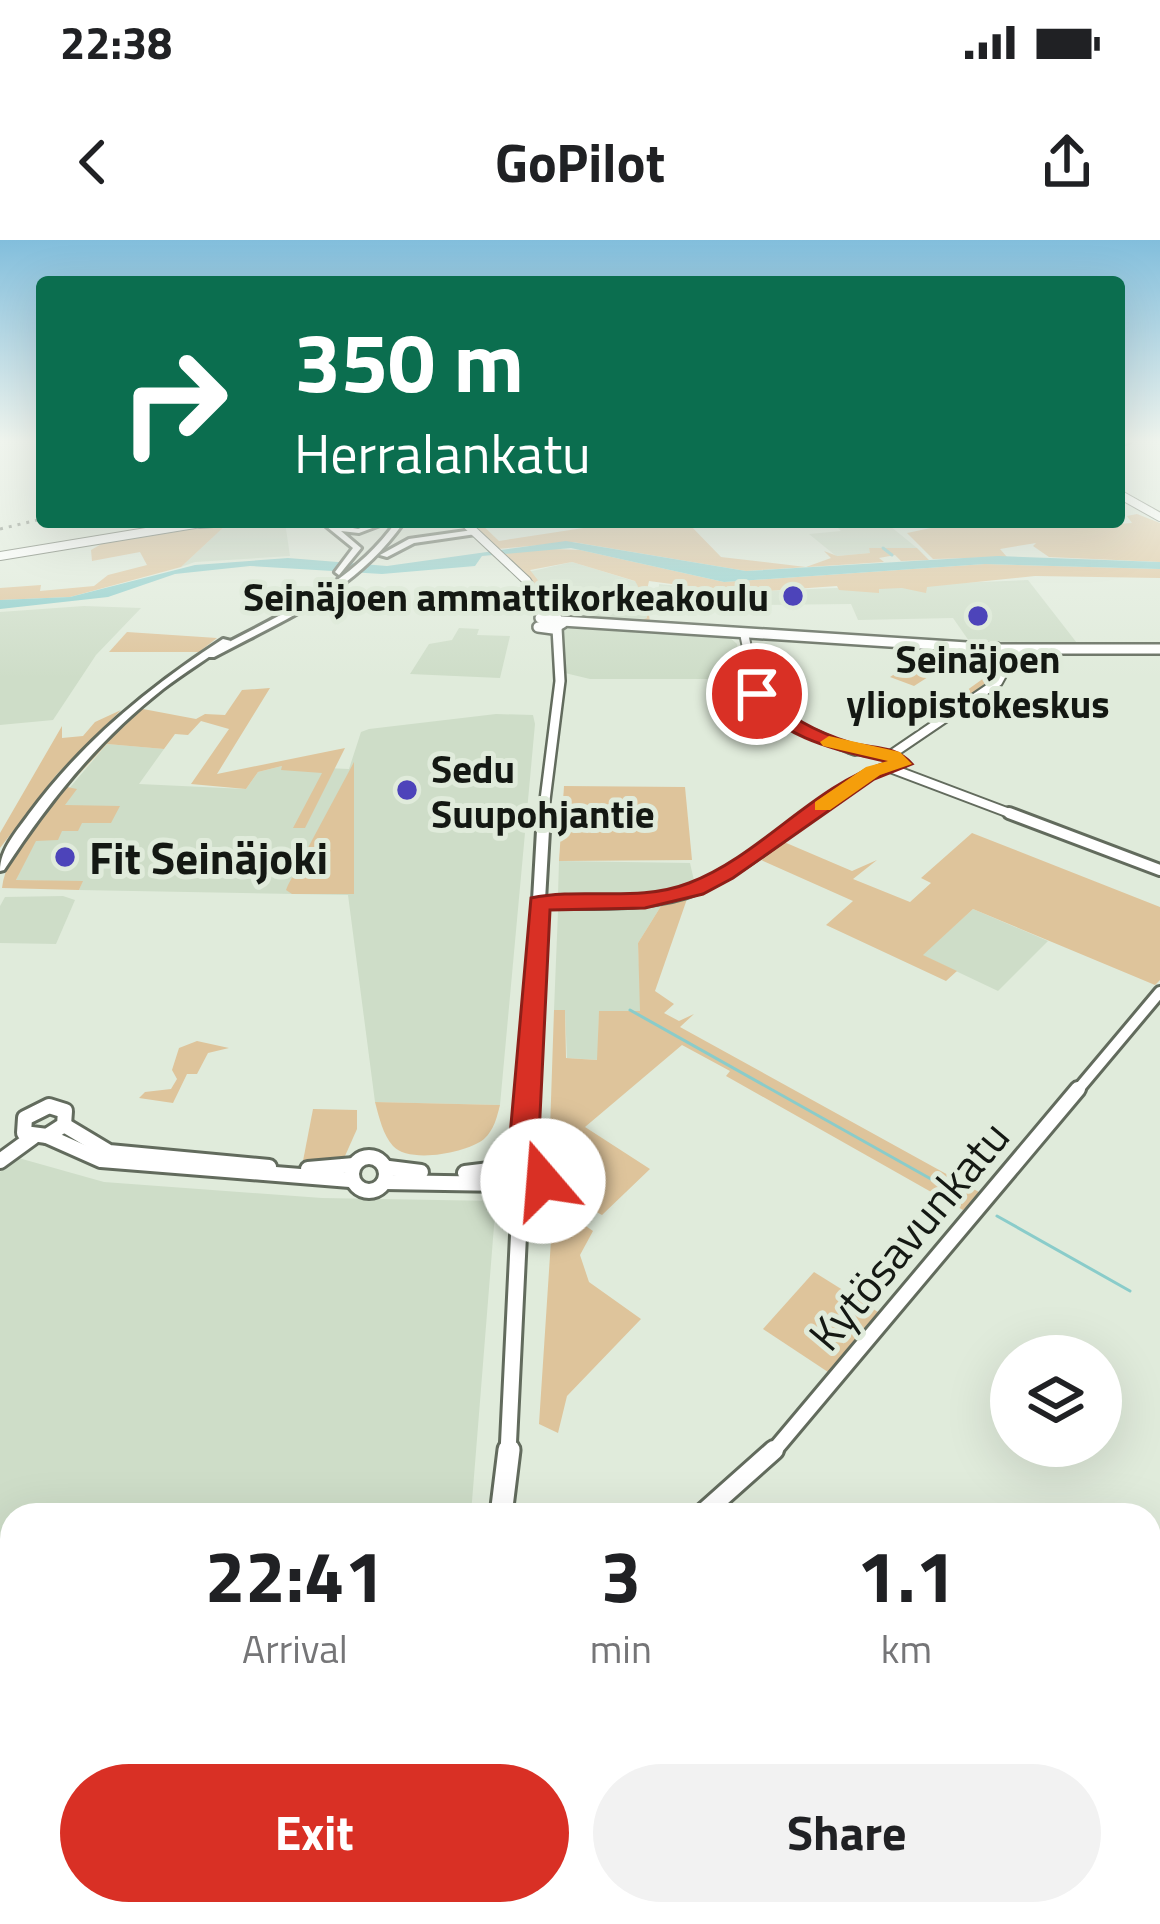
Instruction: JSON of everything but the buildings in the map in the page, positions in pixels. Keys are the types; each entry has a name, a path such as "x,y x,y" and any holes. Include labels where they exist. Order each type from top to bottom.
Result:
{"main road":[{"path":"0,556 171,528"},
{"path":"335,528 356,545 363,561"},
{"path":"149,696 343,576 391,528"},
{"path":"412,528 423,532 466,529 500,557 559,623 560,681 550,744"},
{"path":"0,867 59,781 149,696 226,641 363,561 404,544 466,529"},
{"path":"500,557 527,589 554,651 525,1136 509,1176 519,1225 506,1503"},
{"path":"543,604 565,618 599,624"},
{"path":"539,623 998,648 1160,649"},
{"path":"519,1225 544,1176 525,1136"},
{"path":"509,1176 536,1163"},
{"path":"509,1176 534,1190"}],"street":[{"path":"744,633 752,680 767,707 803,731 887,768 1160,870"},
{"path":"539,903 632,902 695,889 741,863 867,775 903,758 1001,678 998,648"},
{"path":"850,749 903,758 917,776"},
{"path":"867,775 875,760 888,755"},
{"name":"Kytösavunkatu","path":"715,1503 770,1455 1160,992"},
{"path":"0,1158 30,1113 49,1106 65,1111 64,1125"},
{"path":"0,1158 64,1125"},
{"path":"64,1125 110,1152 318,1170 373,1159 386,1175"},
{"path":"21,1126 101,1160 350,1180 366,1189 386,1175 509,1176"},
{"path":"350,1180 354,1165"}],"shaded area":[{"path":"1160,523 1160,562 1049,557 1033,546 1036,543 1000,549 1007,557 933,559 907,533 931,528 1125,528 1125,524"},
{"path":"223,528 286,528 290,556 181,567"},
{"path":"223,528 181,567 70,597 0,600 0,588 41,585 40,591 94,586 108,575 147,565 140,552 92,561 91,550 103,543"},
{"path":"474,528 485,528 499,541 584,528 693,528 721,557 806,567 831,558 824,551 837,556 870,553 869,548 917,548 929,560 901,561 895,555 879,558 884,562 746,571 573,542 497,549"},
{"name":"Seinäjoen ammattikorkeakoulu","path":"838,528 892,528 917,548 869,548 871,553 836,556 809,534 841,531"},
{"path":"580,550 724,582 985,564 1160,569 1160,578 1035,576 927,587 926,593 902,588 879,589 879,593 839,590 837,586 739,593 649,581 645,599 635,581 572,562 530,570 562,611 581,612 580,617 640,621 647,618 646,609 641,608 648,607 650,622 571,617 561,613 504,553"},
{"path":"572,562 644,584 647,619 571,617 559,611 528,572"},
{"path":"1028,580 1077,643 969,641 953,618 858,620 851,604 659,606 659,584 737,592"},
{"path":"84,606 141,608 96,655 53,720 0,725 0,612"},
{"path":"459,628 479,629 477,635 510,636 500,678 410,674 429,644 452,640"},
{"path":"563,630 729,637 737,644 743,679 590,679 565,673"},
{"path":"127,632 217,638 199,652 109,652"},
{"path":"914,648 927,649 921,655 942,662 937,665 939,670 914,686 890,677 911,663 900,659"},
{"path":"927,649 991,654 996,675 942,716 935,713 984,678 987,665"},
{"path":"270,688 217,774 345,748 305,828 293,828 322,773 281,770 282,766 258,772 246,789 191,784 229,729 201,721 188,735 175,734 164,749 107,744 67,787 77,789 65,805 120,806 111,823 82,823 78,831 62,831 58,840 36,841 16,880 83,881 79,890 2,888 8,866 36,818 134,712 143,709 196,719 205,714 225,715 242,690"},
{"path":"121,710 57,774 0,848 0,833 62,726 62,738 83,736 95,722"},
{"path":"496,714 533,715 535,724 500,1105 375,1102 348,895 79,890 82,882 16,880 49,812 107,744 164,749 139,784 246,789 258,772 282,766 349,769 361,732 369,729"},
{"path":"354,762 354,894 292,894 286,890 288,885"},
{"path":"564,786 685,787 692,860 559,861"},
{"path":"972,833 1160,907 1160,980 1155,985 973,909 923,955 957,971 946,981 826,925 853,901 761,860 784,842 852,871 877,860 853,879 910,902 931,883 921,878"},
{"path":"559,861 690,863 695,885 623,900 563,896 558,893"},
{"path":"5,897 75,900 56,944 0,943 0,906"},
{"path":"687,899 655,991 674,1004 664,1013 679,1021 694,1014 680,1027 979,1192 963,1210 726,1076 730,1071 682,1045 585,1127 650,1169 602,1215 578,1202 571,1209 593,1231 580,1255 589,1282 641,1319 567,1396 558,1433 539,1424 555,1179 549,1160 554,1010 565,1010 566,1058 597,1060 599,1011 640,1011 638,943 661,906"},
{"path":"661,906 638,943 641,1011 599,1012 598,1060 567,1058 565,1010 554,1010 558,911"},
{"path":"973,909 1048,941 998,991 922,955"},
{"path":"197,1041 229,1048 208,1053 197,1074 187,1074 173,1103 139,1098 145,1092 171,1089 177,1079 172,1070 179,1048"},
{"path":"375,1102 500,1105 484,1139 452,1152 424,1155 393,1146"},
{"path":"313,1109 357,1110 357,1129 345,1156 330,1162 303,1161"},
{"path":"15,1157 104,1182 322,1198 496,1201 472,1503 0,1503 0,1172"},
{"path":"814,1272 878,1312 828,1372 763,1329"}],"water":[{"path":"566,541 746,571 998,556 1160,562 1160,569 985,564 724,582 571,548 482,556 475,566 382,574 250,566 175,574 108,597 0,609 0,600 70,597 195,565 288,558 387,566"}],"waterway":[{"path":"883,548 892,555"},
{"path":"630,1010 963,1197"},
{"path":"997,1216 1130,1291"}],"railway":[{"path":"0,529 35,521"}],"slow traffic":[{"path":"822,806 873,771 902,764 893,756 829,742"}],"place":[{"name":"Seinäjoen ammattikorkeakoulu","path":"793,596"},
{"name":"Seinäjoen yliopistokeskus","path":"978,616"},
{"name":"Sedu Suupohjantie","path":"407,790"},
{"name":"Fit Seinäjoki","path":"65,857"}],"route":[{"path":"543,1181 544,1171 529,1151 525,1136 539,903 645,901 695,889 725,874 867,775 902,764 893,756 850,749 803,731 772,712 757,694"}]}
